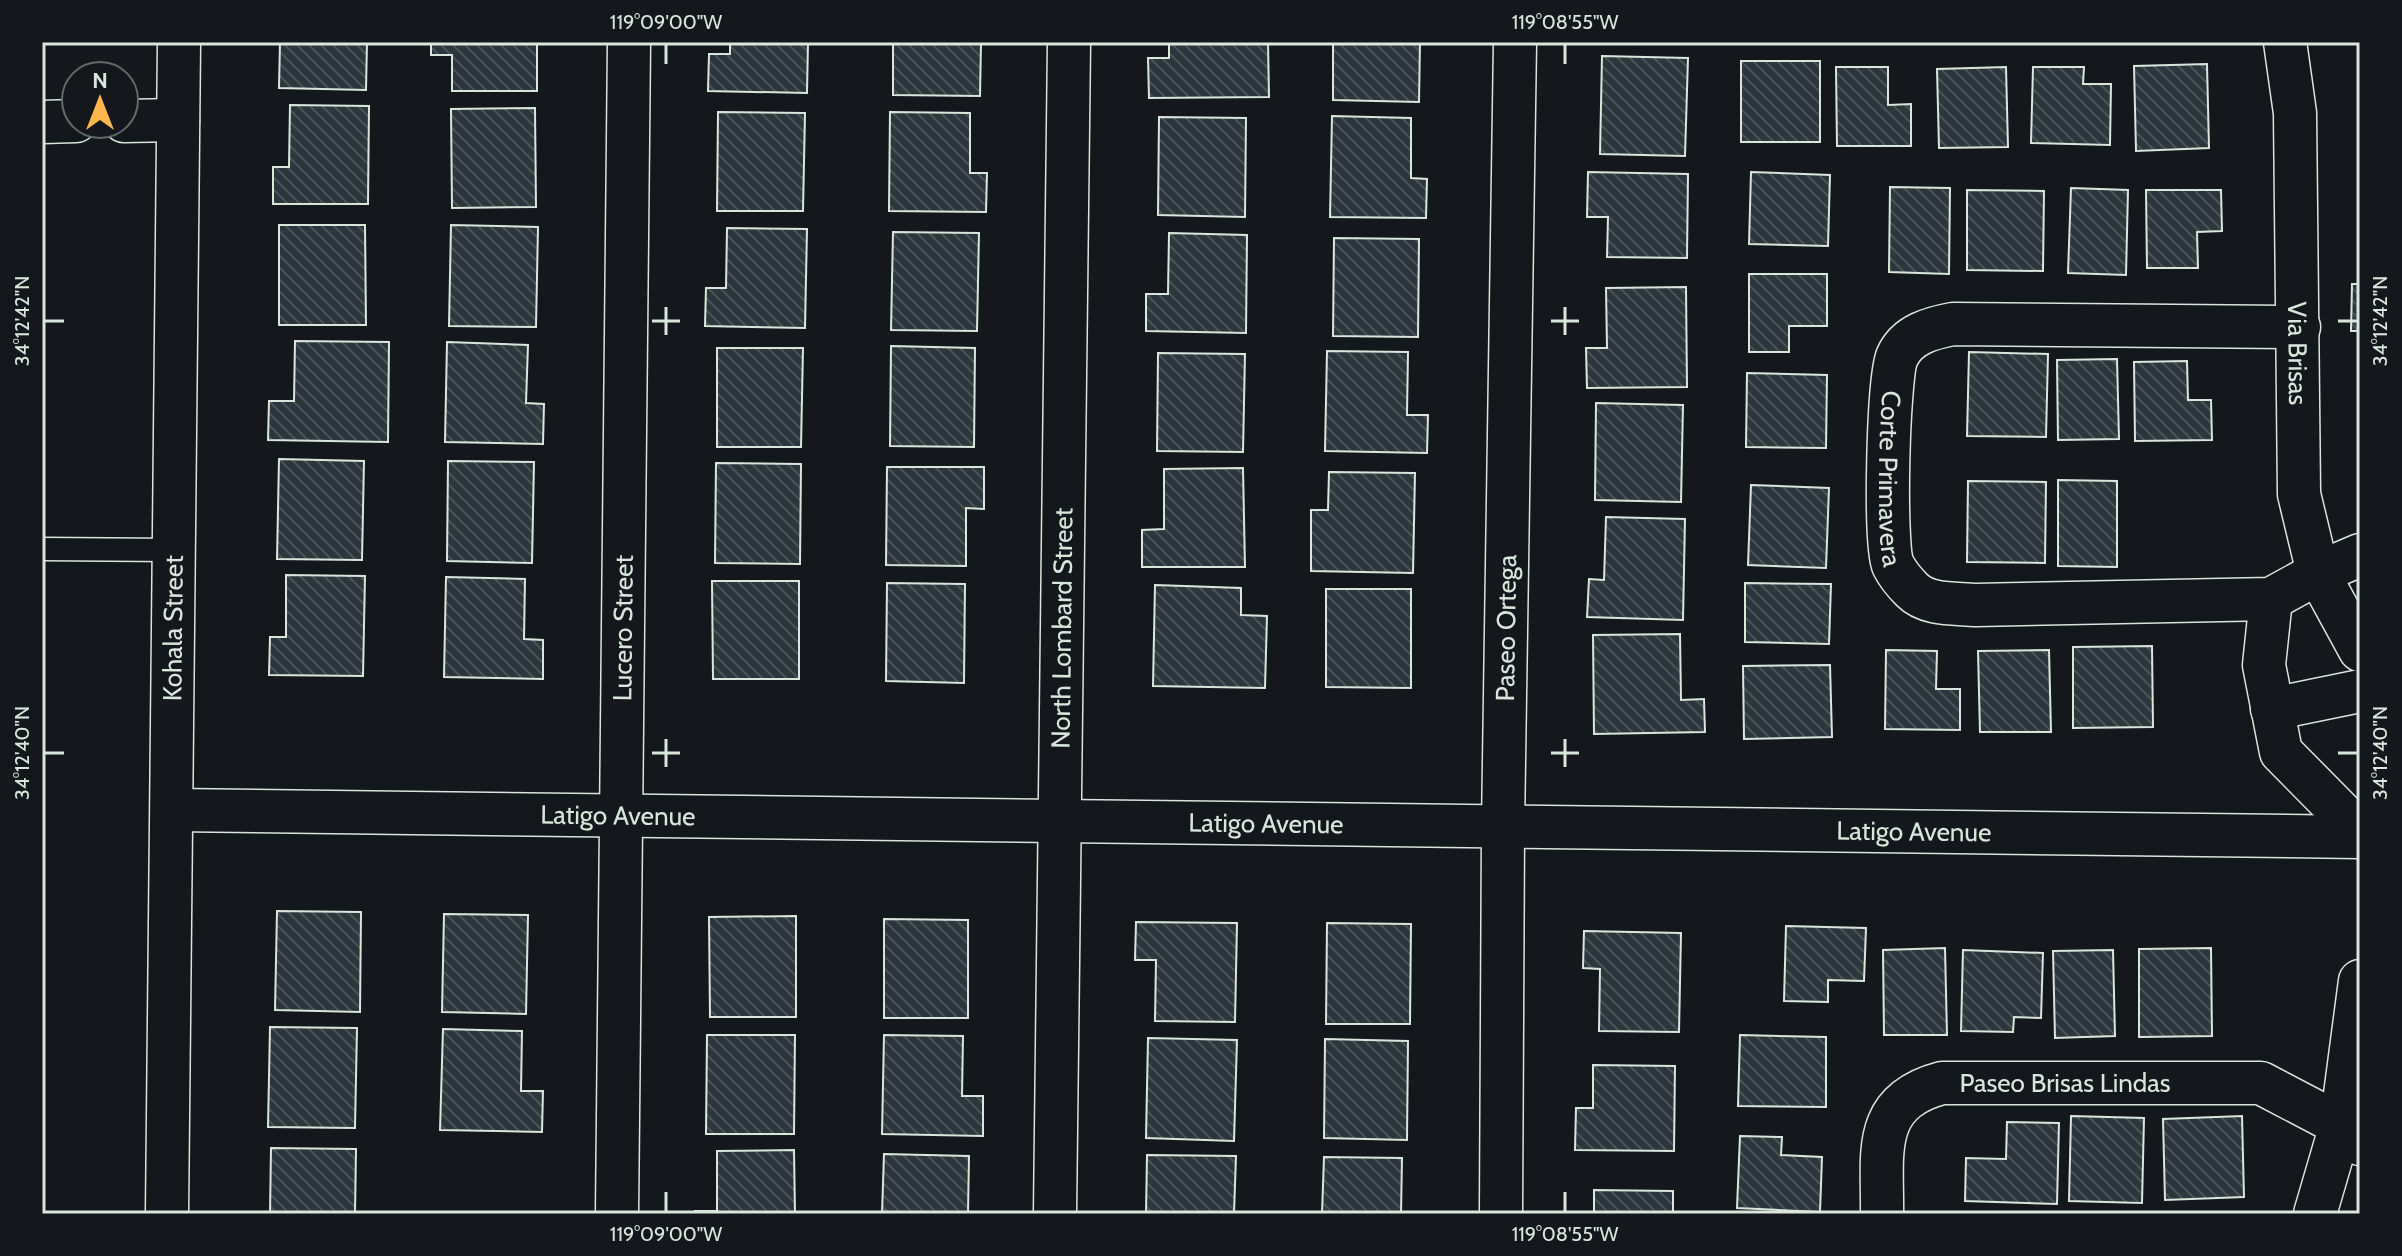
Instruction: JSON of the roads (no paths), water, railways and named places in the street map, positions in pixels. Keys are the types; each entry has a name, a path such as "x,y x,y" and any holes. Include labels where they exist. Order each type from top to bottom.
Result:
{"street":[{"name":"Kohala Street","path":"167,1214 179,42"},
{"name":"Lucero Street","path":"617,1214 629,42"},
{"name":"North Lombard Street","path":"1055,1214 1069,42"},
{"name":"Paseo Ortega","path":"1501,1214 1503,827 1515,42"},
{"name":"Via Brisas","path":"2285,42 2295,113 2299,494 2318,573 2360,650"},
{"path":"140,121 178,120"},
{"name":"Corte Primavera","path":"2299,327 1953,324 1929,328 1911,339 1897,356 1891,387 1888,539 1894,566 1913,591 1932,602 1976,605 2271,599 2318,573 2360,555"},
{"path":"2271,599 2264,665 2281,752 2360,834"},
{"path":"2272,709 2360,691"},
{"name":"Latigo Avenue","path":"172,810 1059,823 2360,834"},
{"path":"2315,1214 2351,1134 2360,981"},
{"name":"Paseo Brisas Lindas","path":"1882,1214 1883,1137 1891,1116 1903,1100 1921,1088 1942,1083 2261,1083 2351,1134"}],"lane":[{"path":"42,549 175,550"}]}
